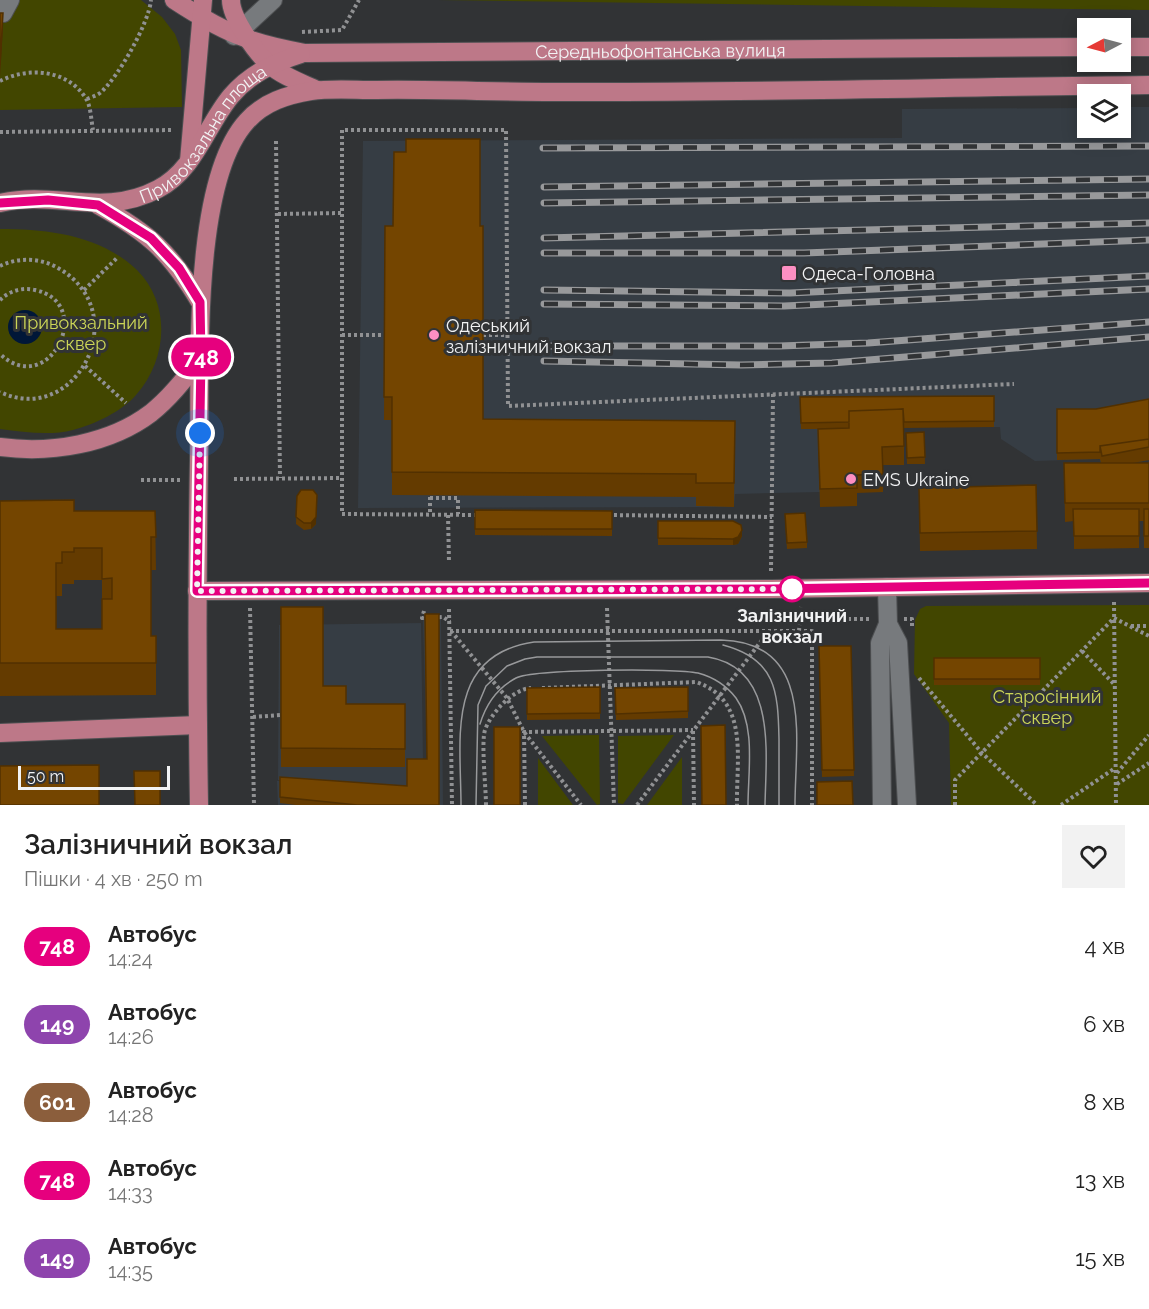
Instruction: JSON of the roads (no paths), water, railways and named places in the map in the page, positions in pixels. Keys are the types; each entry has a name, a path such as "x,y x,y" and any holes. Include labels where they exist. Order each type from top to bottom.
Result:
{"main road":[{"path":"174,0 202,9 242,36 270,65 316,90 553,92 1149,85"},
{"path":"231,0 231,7 242,36"},
{"path":"189,163 202,9"},
{"name":"Середньофонтанська вулиця","path":"242,36 305,53 1077,47"},
{"path":"1131,47 1149,47"},
{"name":"Привокзальна площа","path":"0,203 48,200 98,205 139,198 160,189 189,163 230,98 243,84 270,65 305,53"},
{"name":"Привокзальна площа","path":"199,805 197,591 200,302 207,239 220,176 233,142 246,122 262,107 276,99 316,90"},
{"name":"Привокзальна площа","path":"98,205 151,238 179,268 200,302"},
{"path":"0,447 22,450 72,445 104,438 128,428 152,412 169,396 201,358"},
{"path":"197,591 802,589 1149,583"},
{"path":"0,733 198,725"}],"street":[{"path":"0,13 3,13 10,0"},
{"path":"242,36 273,0"},
{"path":"882,805 880,643 888,621 887,587"},
{"path":"888,621 898,643 907,805"}],"water":[{"path":"25,310 37,315 42,327 37,339 25,344 13,339 8,327 13,315"}],"tram line":[{"path":"461,805 460,754 464,704 472,682 485,664 505,650 534,642 721,640 751,645 772,657 786,676 793,699 796,725 795,805"},
{"path":"723,645 741,651 764,668 775,692 778,722 779,805"},
{"path":"476,805 478,705 486,686 507,666 537,657 708,657 730,664 746,677 757,695 763,716 766,738 765,805"},
{"path":"480,724 485,710 498,692 516,678 528,675 606,670 663,670 698,673 724,685 742,709 749,735 750,750 748,805"}],"railway":[{"path":"543,148 1149,146"},
{"path":"544,187 1149,179"},
{"path":"544,203 1149,195"},
{"path":"544,238 1149,223"},
{"path":"544,253 804,253 1149,240"},
{"path":"544,290 790,293 1149,276"},
{"path":"544,304 784,306 1149,289"},
{"path":"544,346 779,346 868,343 1149,322"},
{"path":"544,361 741,365 832,363 1149,337"}],"place":[{"name":"Одеса-Головна","path":"789,273"},
{"name":"Одеський залізничний вокзал","path":"434,335"},
{"name":"EMS Ukraine","path":"851,479"},
{"name":"Залізничний вокзал","path":"792,589"}],"park label":[{"name":"Привокзальний сквер","path":"81,332"},
{"name":"Старосінний сквер","path":"1047,706"}]}
